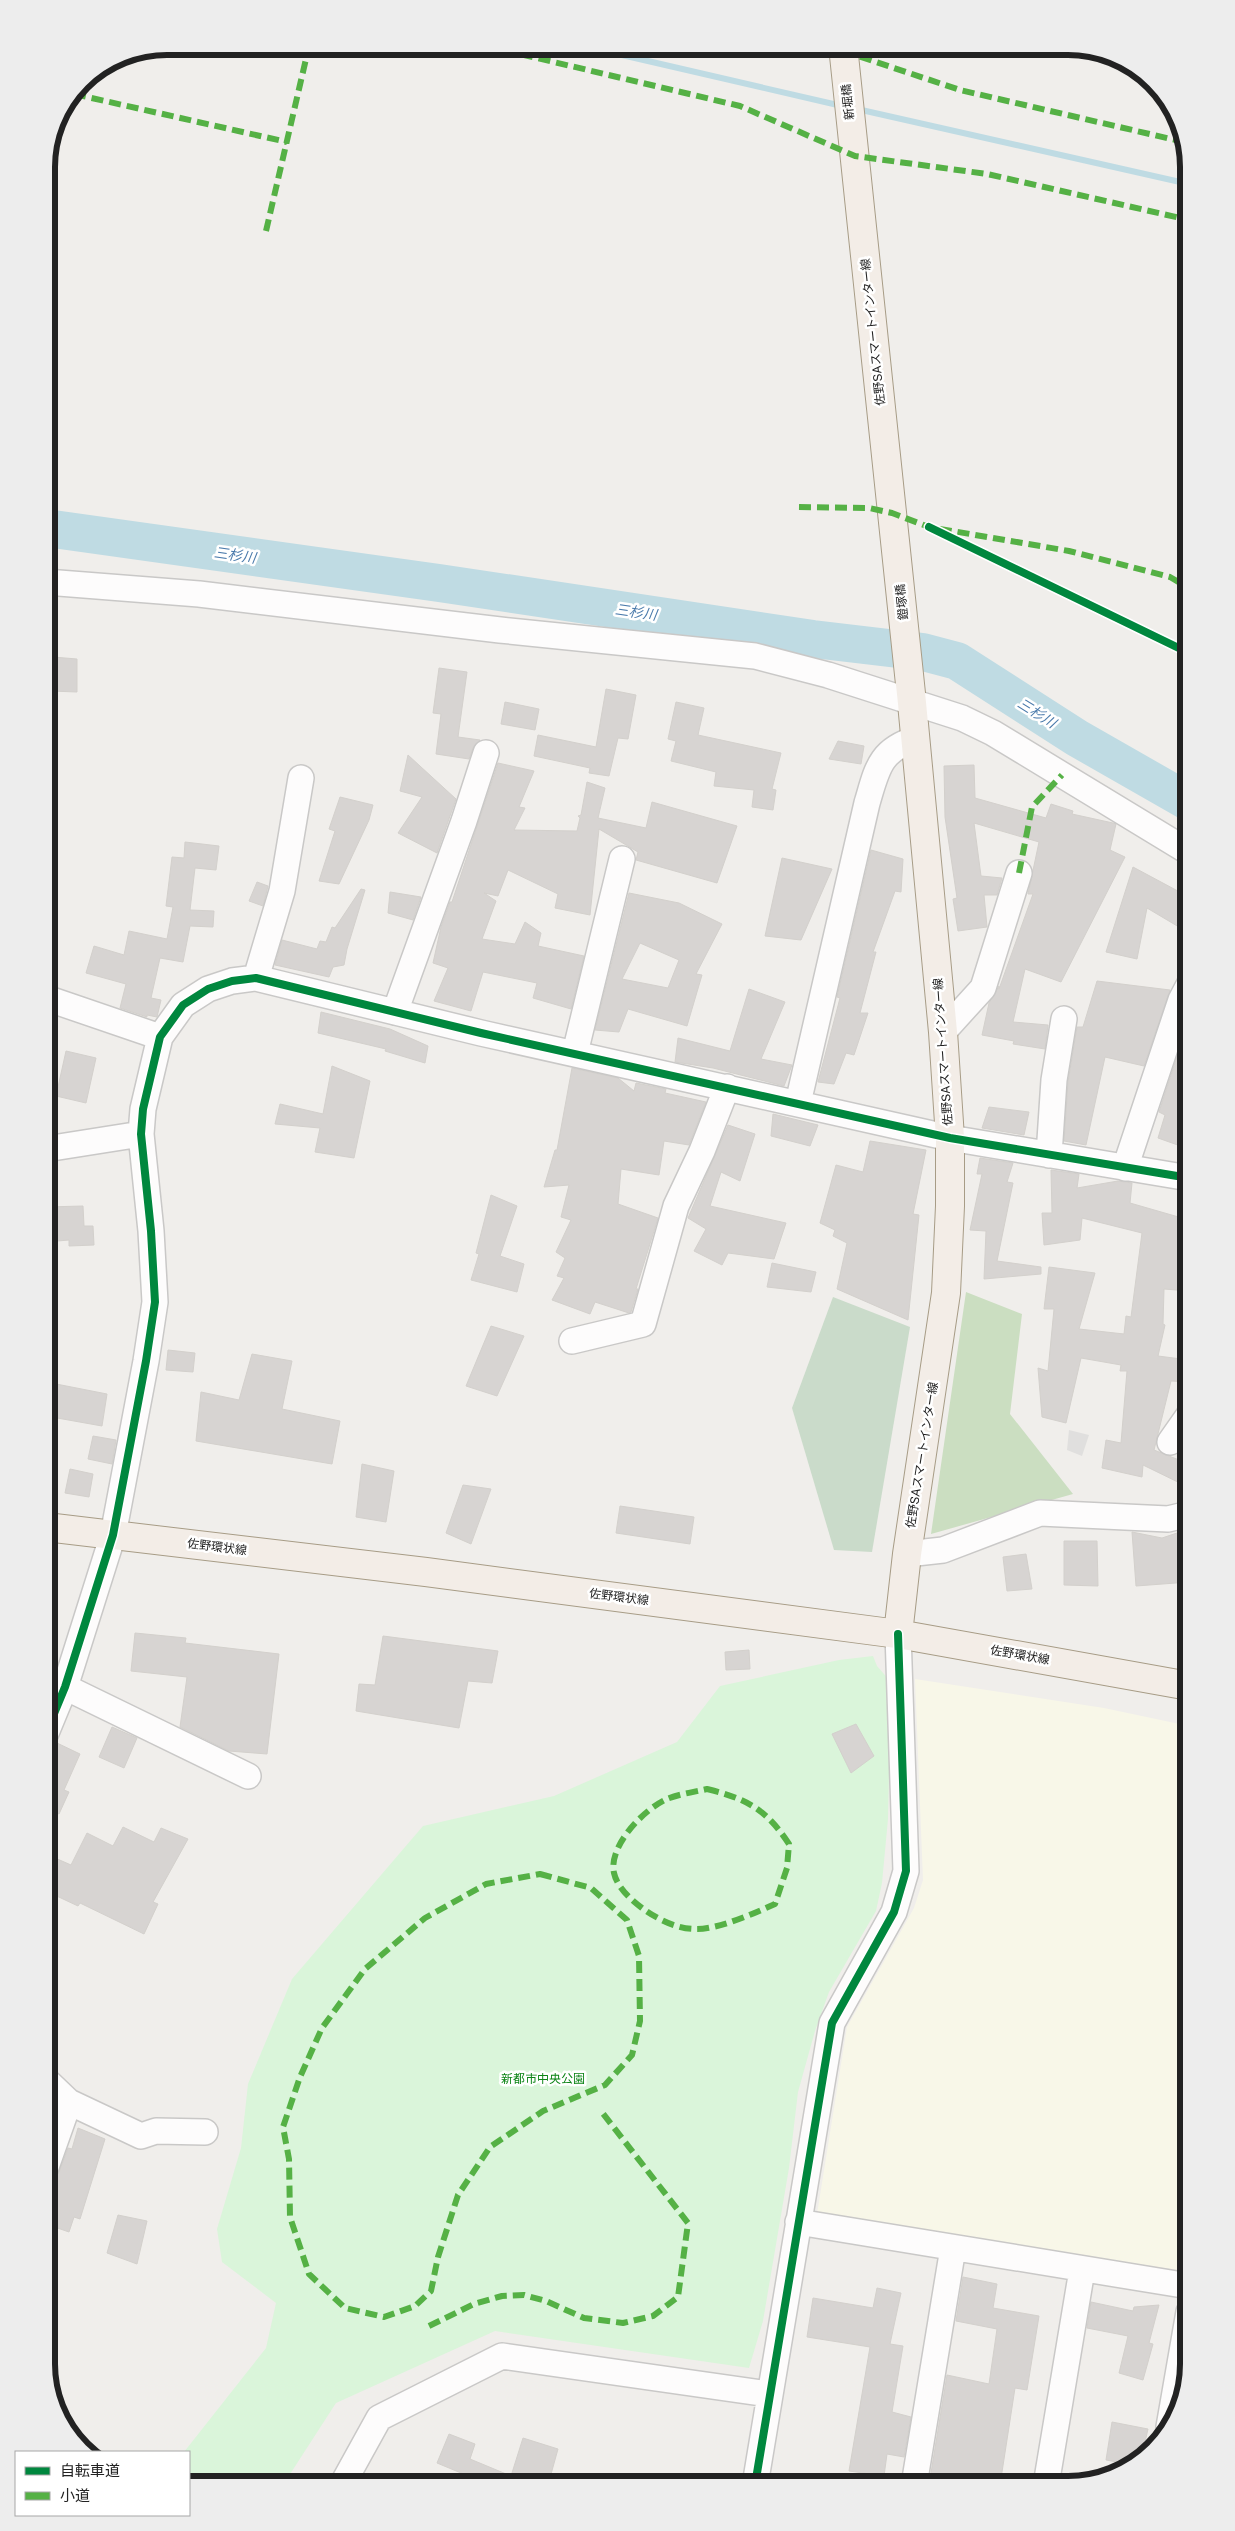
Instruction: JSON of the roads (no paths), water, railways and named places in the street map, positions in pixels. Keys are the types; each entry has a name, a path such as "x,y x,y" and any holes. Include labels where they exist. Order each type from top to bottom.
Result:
{"main road":[{"name":"新堀橋","path":"844,56 852,138"},
{"name":"佐野SAスマートインター線","path":"852,138 894,526"},
{"name":"鐙塚橋","path":"894,526 911,691"},
{"name":"佐野SAスマートインター線","path":"898,1634 907,1554 946,1293 950,1206 950,1138 943,1032 911,691"},
{"name":"佐野環状線","path":"55,1528 426,1572 898,1634 1180,1684"}],"street":[{"path":"55,583 198,594 500,630 755,656 828,675 911,691 993,733 1180,847"},
{"path":"798,1103 867,803 878,768 886,754 900,744 916,739"},
{"path":"396,1012 464,821 486,752"},
{"path":"256,978 282,891 301,778"},
{"path":"575,1053 622,859"},
{"path":"943,1032 983,988 1019,873"},
{"path":"55,1711 65,1687 113,1535 155,1302 151,1231 141,1134 143,1109 160,1037 182,1005 208,988 232,981 256,978 396,1012 950,1138 1180,1177"},
{"path":"55,1001 160,1037"},
{"path":"1124,1168 1180,1003"},
{"path":"1049,1155 1054,1080 1064,1019"},
{"path":"572,1341 643,1324 676,1206 702,1151 727,1087"},
{"path":"55,1148 141,1134"},
{"path":"1170,1442 1180,1428"},
{"path":"907,1554 943,1550 1040,1513 1168,1519 1180,1516"},
{"path":"755,2476 832,2023 894,1912 906,1871 898,1634"},
{"path":"65,1687 248,1776"},
{"path":"55,2089 69,2102 141,2136 156,2131 205,2132"},
{"path":"55,2142 69,2102"},
{"path":"798,2222 1180,2285"},
{"path":"915,2476 953,2248"},
{"path":"1048,2476 1082,2270"},
{"path":"346,2476 379,2418 502,2356 769,2394"},
{"path":"1175,2395 1180,2368"}],"waterway":[{"path":"622,55 842,106"},
{"path":"857,109 1180,182"},
{"name":"三杉川","path":"55,529 439,583 813,639 923,652 957,661 1077,738 1180,797"}],"park label":[{"name":"新都市中央公園","path":"543,2079"}]}
